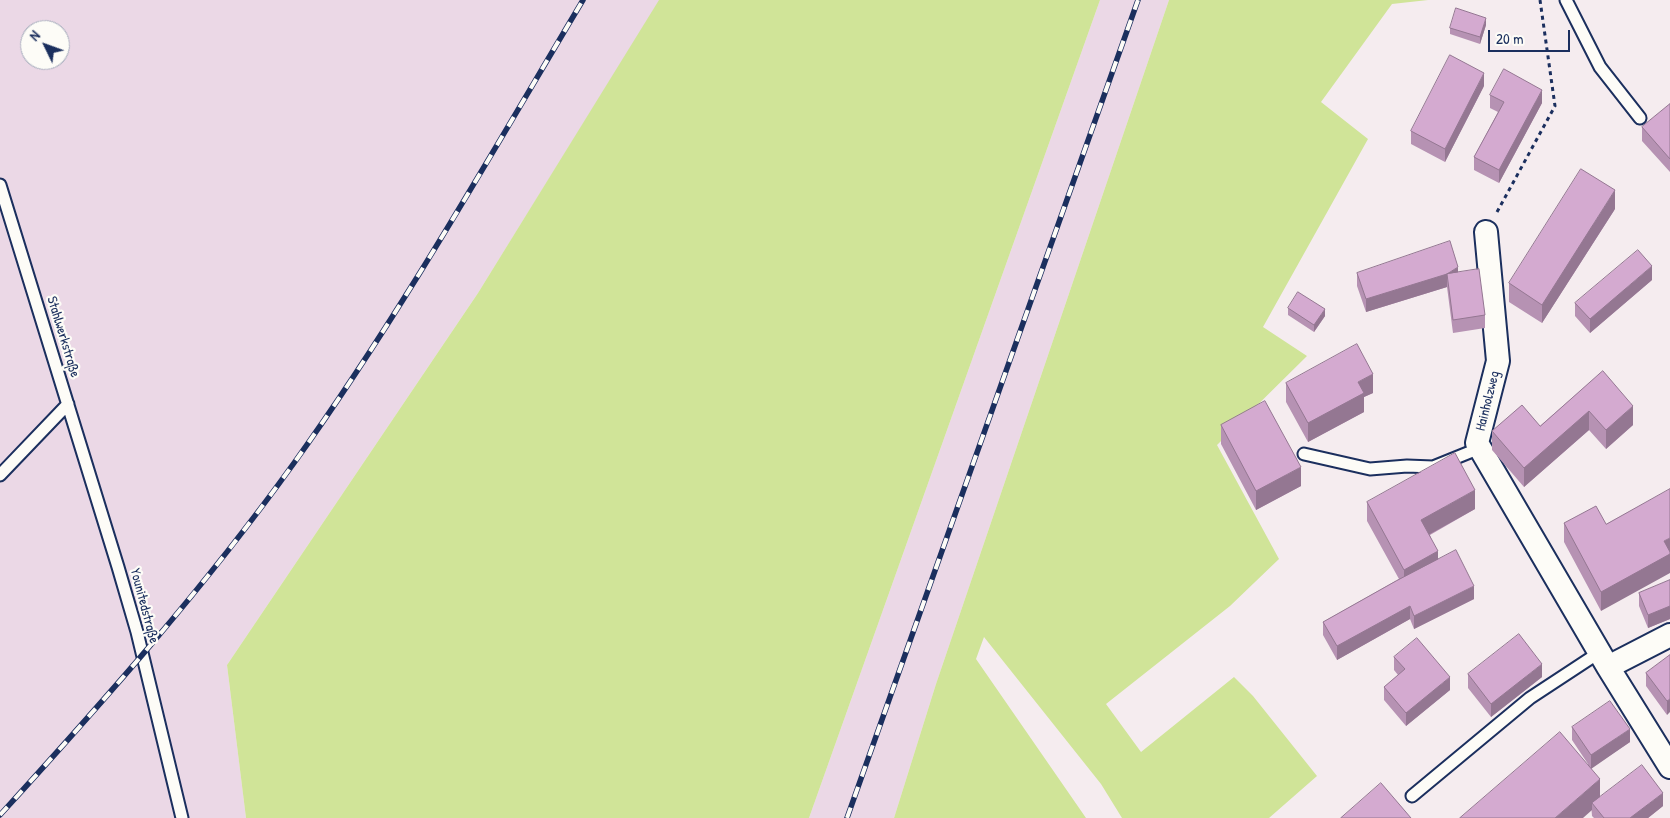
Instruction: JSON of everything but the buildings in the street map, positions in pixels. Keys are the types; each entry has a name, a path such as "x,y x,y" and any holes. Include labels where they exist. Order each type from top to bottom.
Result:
{"street":[{"name":"Hainholzweg","path":"1486,232 1498,361 1477,443 1604,660 1670,768"},
{"path":"1604,660 1670,635"}],"lane":[{"path":"1566,0 1600,66 1640,118"},
{"name":"Stahlwerkstraße","path":"0,185 68,404"},
{"path":"0,475 68,404"},
{"name":"Younitedstraße","path":"68,404 137,632 182,818"},
{"path":"1304,454 1370,469 1407,466 1434,467 1480,448"},
{"path":"1412,796 1530,698 1604,660"}],"path":[{"path":"1486,232 1555,106 1540,0"}],"shaded area":[{"path":"0,0 660,0 478,293 227,665 246,818 0,818"},
{"path":"1100,0 1169,0 936,684 894,818 809,818"}],"green space":[{"path":"659,0 1100,0 809,818 246,818 227,665 478,293"},
{"path":"1169,0 1428,0 1392,4 1321,102 1368,139 1263,327 1307,356 1217,445 1279,559 1230,606 1106,704 1141,752 1234,677 1253,696 1317,776 1269,818 1122,818 1101,784 984,637 976,659 1086,818 894,818 936,684"}],"railway":[{"path":"0,815 77,730 189,599 294,463 408,293 583,0"},
{"path":"847,818 1138,0"}]}
